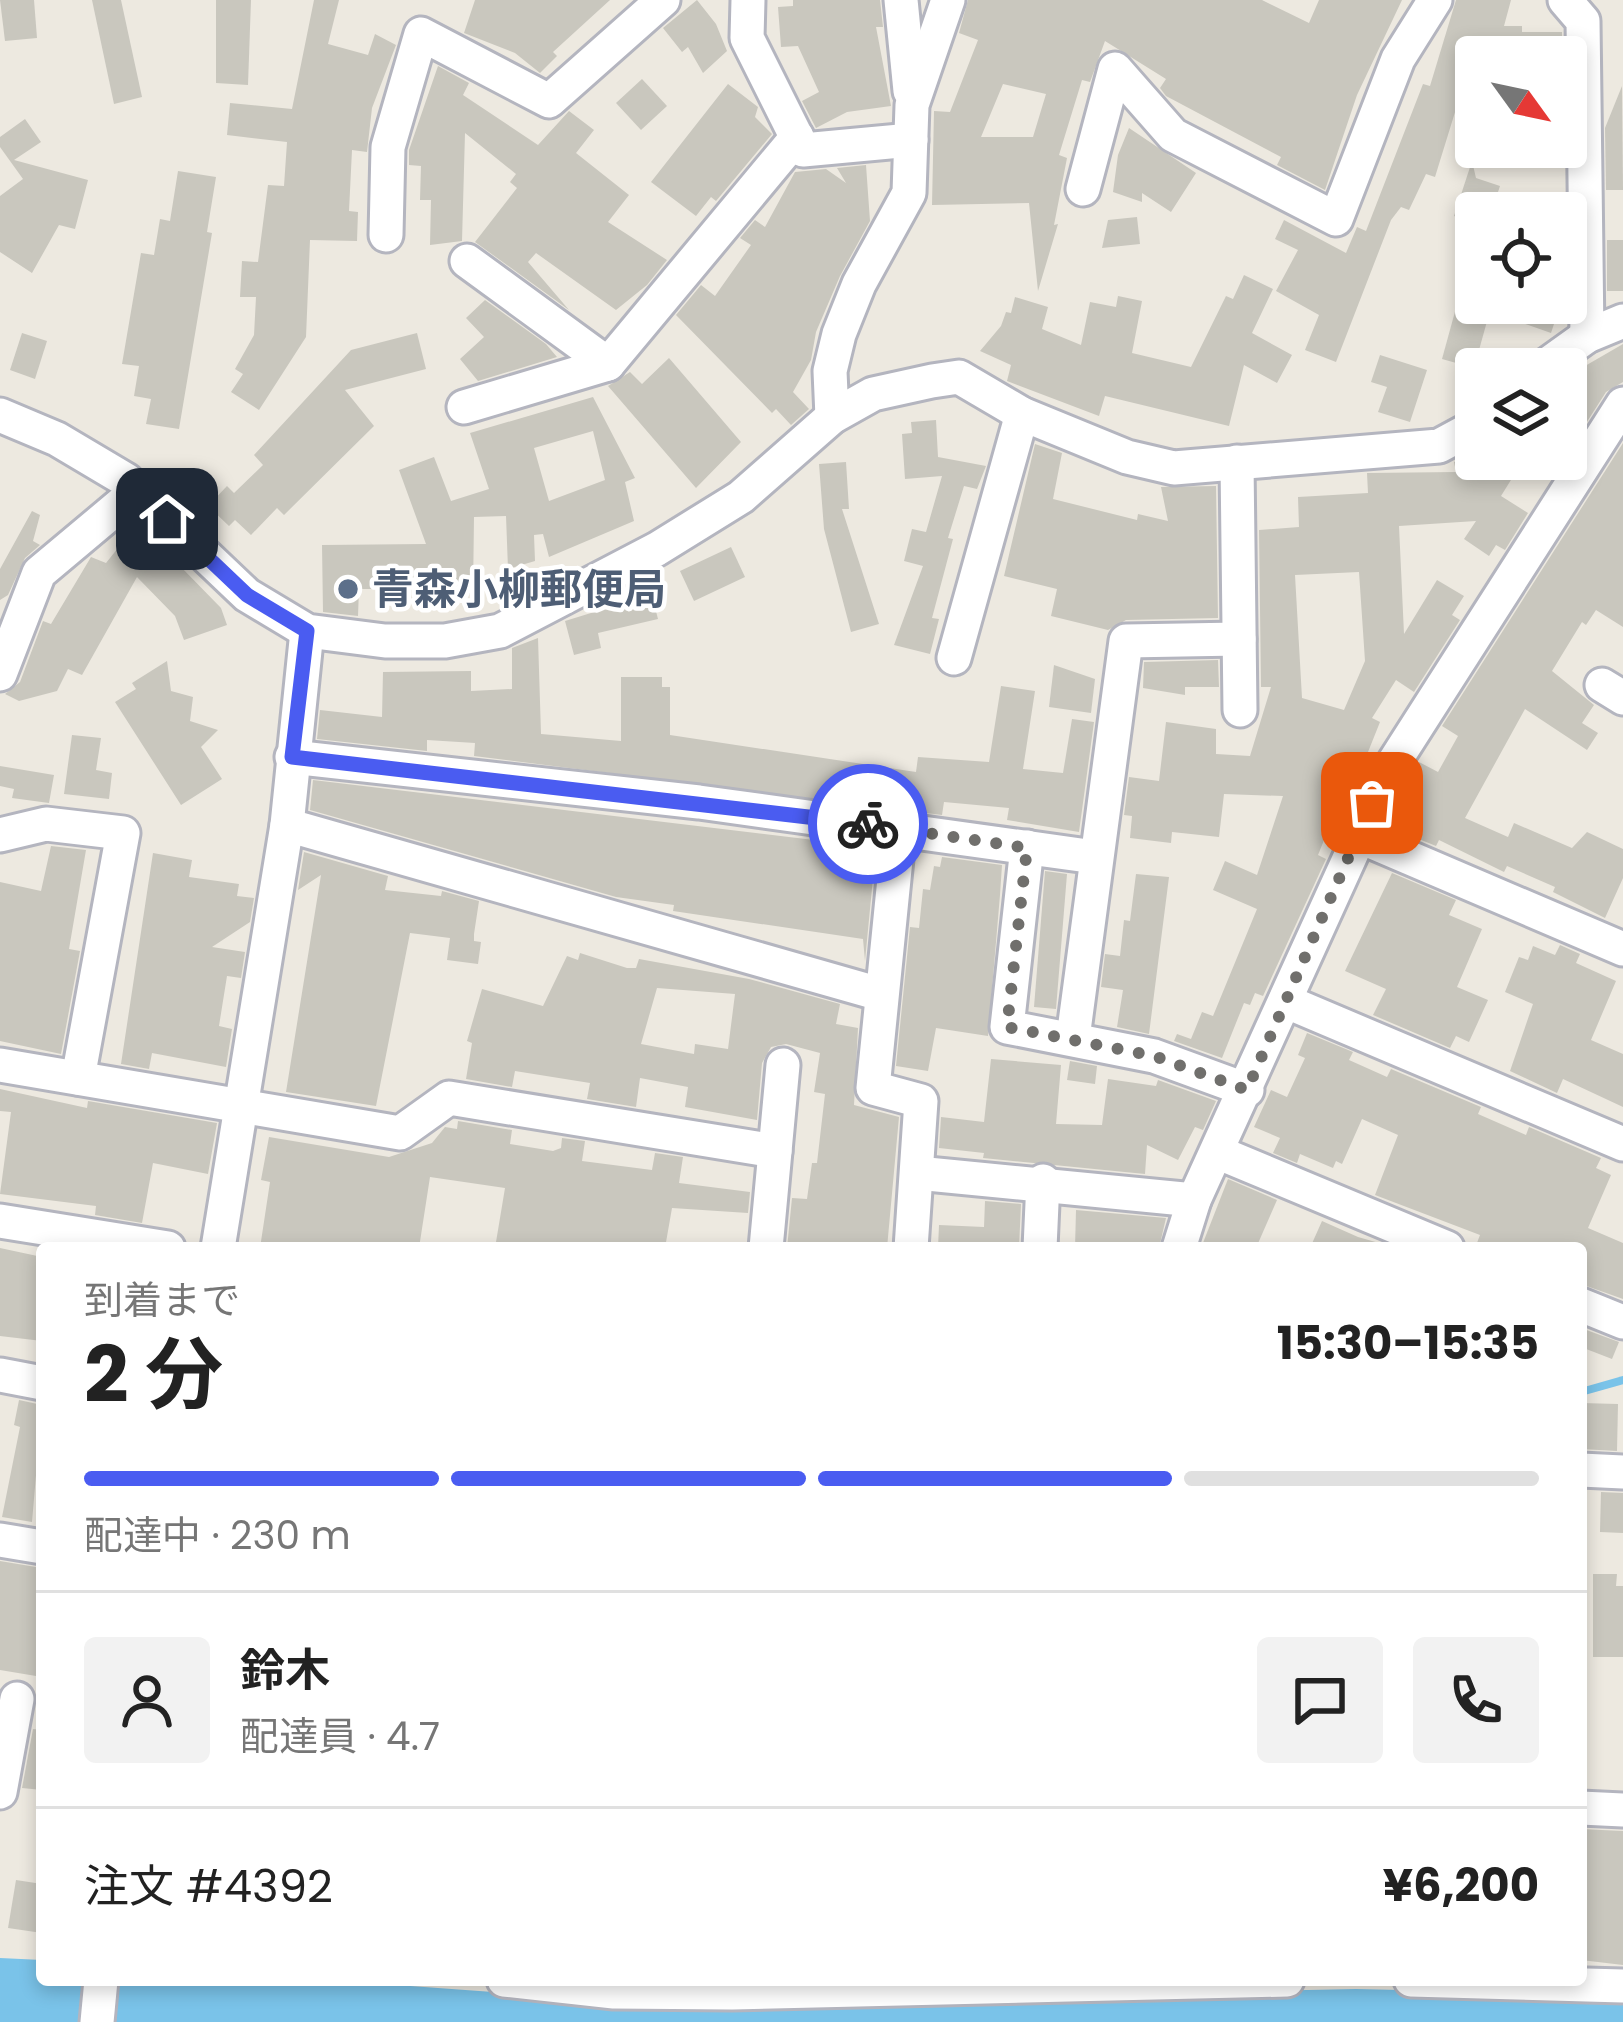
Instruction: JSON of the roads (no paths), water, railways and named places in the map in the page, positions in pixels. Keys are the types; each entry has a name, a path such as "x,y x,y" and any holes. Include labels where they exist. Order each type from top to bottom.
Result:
{"street":[{"path":"386,235 388,147 421,34 549,100 662,0"},
{"path":"748,0 747,38 803,150 911,140"},
{"path":"832,417 830,370 839,334 909,193 912,105 902,0"},
{"path":"912,105 948,0"},
{"path":"1083,189 1115,69 1173,135 1336,219 1398,59 1436,0"},
{"path":"1565,0 1583,22 1586,336"},
{"path":"464,407 608,364 797,137"},
{"path":"467,261 608,364"},
{"path":"1570,348 1623,321"},
{"path":"0,415 57,439 138,490 247,595 307,631 327,637 445,641 500,631 657,550 741,497 832,417 873,394 959,377 1022,413 1127,457 1174,468 1439,446 1455,437"},
{"path":"1181,1242 1194,1200 1247,1090 1356,836 1438,687 1623,404"},
{"path":"954,658 1022,413"},
{"path":"1237,462 1240,710"},
{"path":"0,674 8,629 39,573 138,490"},
{"path":"219,1242 287,825 307,631"},
{"path":"1073,1038 1126,641 1239,639"},
{"path":"292,757 899,829 1094,857"},
{"path":"0,835 46,824 123,833 78,1078"},
{"path":"287,825 880,994"},
{"path":"899,829 873,1088 922,1101 911,1242"},
{"path":"1356,836 1623,949"},
{"path":"1027,848 1007,1027 1154,1056 1247,1090"},
{"path":"1285,1001 1623,1144"},
{"path":"0,1065 400,1133 449,1098 775,1151"},
{"path":"767,1242 783,1065"},
{"path":"1217,1152 1433,1242"},
{"path":"917,1173 1043,1181 1194,1200"},
{"path":"1040,1242 1043,1181"},
{"path":"0,1221 131,1242"},
{"path":"1587,1307 1623,1322"},
{"path":"0,1376 36,1382"},
{"path":"1587,1470 1623,1472"},
{"path":"0,1540 36,1546"},
{"path":"0,1792 20,1699"},
{"path":"1587,1808 1623,1810"},
{"path":"1587,1984 1623,1986"},
{"path":"97,2022 100,1986"},
{"path":"559,1986 614,1992 794,1986"}],"water":[{"path":"0,1958 36,1960 36,1986 411,1986 645,2003 1356,1989 1623,1995 1623,2022 0,2022"}],"waterway":[{"path":"1587,1390 1623,1380"}],"place":[{"name":"青森小柳郵便局","path":"348,589"}]}
